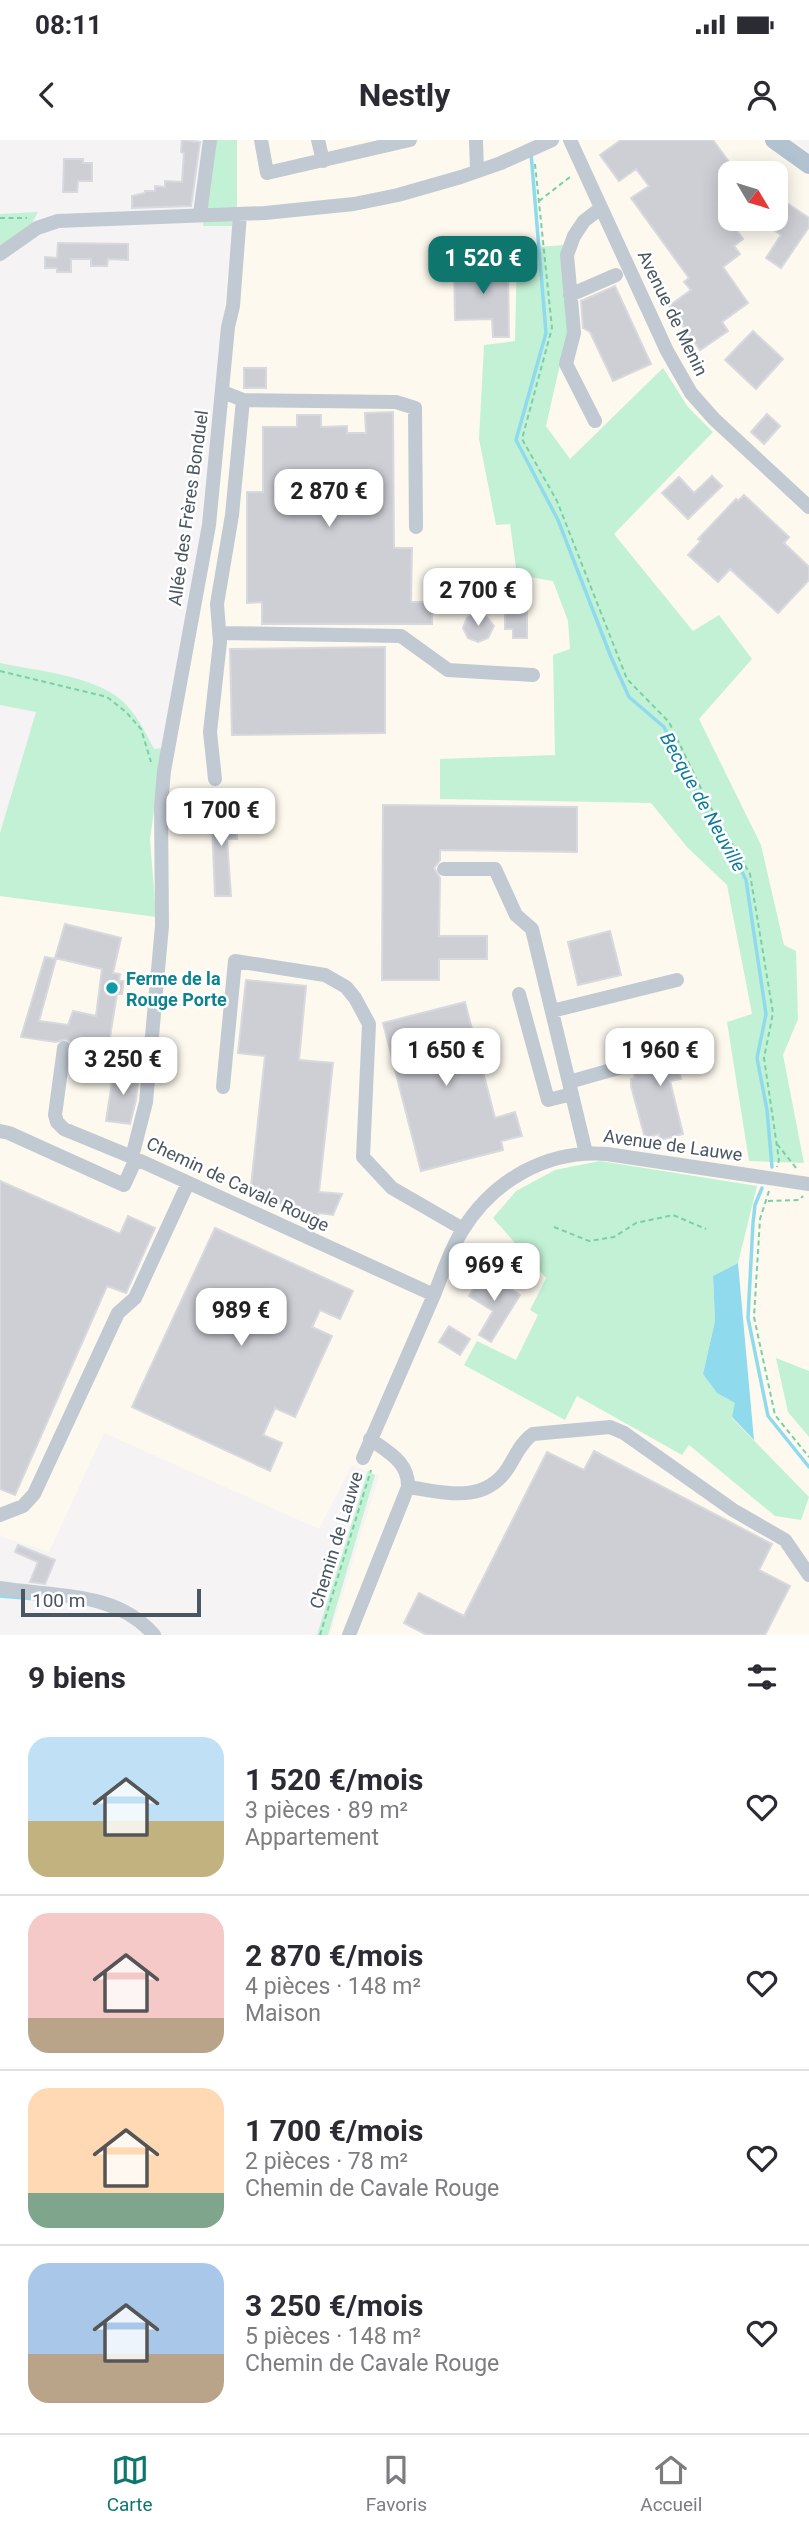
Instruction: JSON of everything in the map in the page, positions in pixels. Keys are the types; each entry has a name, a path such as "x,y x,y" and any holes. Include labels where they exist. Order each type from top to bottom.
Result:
{"main road":[{"path":"774,140 809,165"},
{"path":"793,140 809,152"}],"street":[{"path":"200,214 210,140"},
{"path":"261,140 267,173 411,140"},
{"path":"318,140 323,162"},
{"path":"476,140 477,172"},
{"name":"Avenue de Menin","path":"570,140 667,351 691,393 714,419 809,507"},
{"path":"0,254 45,224 58,221 307,211 354,204 477,172 549,141"},
{"path":"594,421 566,364 574,333 567,255 574,236 584,221 601,208"},
{"name":"Allée des Frères Bonduel","path":"161,806 166,757 209,525 228,327 233,306 240,214"},
{"path":"570,295 616,275"},
{"path":"223,392 243,400 396,402 415,408 416,527"},
{"path":"215,779 210,732 219,633 217,604 232,515 243,400"},
{"path":"219,633 401,636 448,670 533,675"},
{"name":"Chemin de Cavale Rouge","path":"161,806 161,937 146,1102 134,1158 434,1295"},
{"path":"444,869 495,869 516,915 532,929 586,1153"},
{"path":"223,1087 235,961 325,975 335,979 355,998 369,1024 363,1157 392,1188 463,1229"},
{"path":"552,1011 677,979"},
{"path":"519,995 548,1100 570,1088 629,1065"},
{"path":"0,1131 124,1185 134,1158 64,1129 57,1122 55,1115 64,1048"},
{"name":"Avenue de Lauwe","path":"434,1295 463,1229 492,1194 519,1174 548,1160 586,1153 607,1154 806,1186"},
{"path":"0,1515 23,1506 34,1494 118,1313 135,1298 188,1183"},
{"path":"363,1458 434,1295"},
{"path":"408,1486 458,1494 477,1492 499,1479 525,1441 533,1434 614,1428 737,1513 785,1540 809,1575"},
{"path":"349,1635 408,1486 408,1476 400,1461 370,1440"},
{"path":"0,1588 68,1595 102,1602 133,1616 154,1635"}],"path":[{"path":"535,164 552,328 522,439 557,501 627,679 669,722 708,803 750,874 773,1013 764,1058 779,1160 776,1168"},
{"path":"539,201 583,168"},
{"path":"0,218 26,217 45,224"},
{"path":"0,671 107,697 141,729 152,764"},
{"path":"766,1201 799,1200 806,1186 797,1167 776,1143"},
{"path":"769,1191 760,1219 754,1317 775,1415 809,1457"},
{"path":"554,1227 589,1241 614,1237 636,1223 673,1215 706,1229"},
{"name":"Chemin de Lauwe","path":"320,1635 373,1463 363,1458"}],"shaded area":[{"path":"237,140 791,140 809,153 809,1635 330,1635 379,1476 352,1465 319,1529 104,1433 49,1552 0,1536 0,896 156,916 150,839 163,748 205,522 232,226 237,205"}],"green space":[{"path":"214,140 237,140 237,205 232,226 203,226"},
{"path":"38,212 30,227 0,249 0,214"},
{"path":"563,245 568,329 546,426 570,459 663,368 688,407 713,432 614,534 693,631 719,615 752,659 699,719 761,845 784,945 796,951 798,1019 783,1055 804,1163 749,1161 727,1022 752,1014 727,885 687,847 651,803 440,799 440,759 555,755 553,655 570,649 568,621 553,581 517,575 510,524 496,525 479,439 484,345 515,341 517,249"},
{"path":"0,663 79,679 108,691 131,710 154,749 163,748 150,839 156,917 0,896 0,833 36,712 0,705"},
{"path":"600,1161 757,1186 738,1263 713,1276 715,1321 703,1374 717,1393 736,1403 732,1418 809,1497 801,1520 775,1516 689,1445 682,1455 577,1396 565,1420 464,1365 477,1341 516,1360 538,1315 530,1310 546,1278 493,1218 516,1191 555,1170"},
{"path":"776,1358 809,1371 809,1437 788,1412"},
{"path":"368,1471 375,1475 328,1635 317,1635"}],"water":[{"path":"738,1263 754,1440 732,1417 735,1403 717,1393 703,1374 715,1321 713,1276"}],"building":[{"path":"182,140 200,142 191,206 132,208 132,196 145,191 155,191 155,186 165,187 165,181 182,182"},
{"path":"621,140 713,140 728,161 718,161 718,231 737,231 743,239 734,246 740,254 723,267 748,303 722,322 728,331 700,350 669,306 691,290 684,282 689,278 631,198 649,186 636,169 619,181 600,155"},
{"path":"64,159 83,159 83,163 92,163 92,181 78,181 77,192 63,192"},
{"path":"788,204 809,218 809,227 781,268 766,258 781,235 775,231 788,231"},
{"path":"58,243 128,244 128,260 108,259 107,266 91,266 91,259 71,259 71,272 57,272 57,268 45,268 45,257 57,258"},
{"path":"508,265 509,337 493,337 492,319 455,320 454,266"},
{"path":"615,286 651,364 613,381 590,332 583,328 581,301"},
{"path":"753,331 783,359 756,389 725,360"},
{"path":"244,368 266,368 266,388 244,388"},
{"path":"393,412 394,548 412,548 411,602 432,602 432,624 262,624 262,602 247,603 247,492 263,492 263,427 297,427 297,415 321,415 321,427 347,426 347,433 366,433 365,413"},
{"path":"767,414 780,426 764,444 751,432"},
{"path":"712,476 722,486 688,519 662,493 679,477 694,493"},
{"path":"744,495 789,537 784,543 809,567 809,580 778,613 730,569 718,582 688,555 701,541 698,539 736,499 738,501"},
{"path":"523,604 523,611 527,611 527,638 513,638 513,629 505,629 505,605"},
{"path":"476,613 486,616 494,626 488,638 478,642 468,638 463,628 467,618"},
{"path":"385,647 385,733 232,735 230,649"},
{"path":"225,800 226,828 237,828 237,839 227,839 231,896 215,896 211,801"},
{"path":"383,805 577,807 577,852 440,850 440,860 434,868 440,878 439,936 487,936 487,959 439,959 439,980 382,980"},
{"name":"Ferme de la Rouge Porte","path":"65,924 121,938 113,973 120,974 119,981 124,981 122,994 117,994 108,1049 73,1044 66,1039 56,1042 21,1037 45,957 56,959 39,1021 68,1025 73,1011 96,1016 102,969 55,958"},
{"path":"610,931 621,975 578,985 568,942"},
{"path":"246,980 306,986 299,1060 333,1063 319,1192 342,1194 333,1215 319,1213 316,1219 259,1194 259,1187 251,1186 265,1056 238,1053"},
{"path":"465,1002 495,1118 515,1112 522,1136 501,1141 503,1150 421,1171 383,1023"},
{"path":"688,1041 694,1067 679,1071 681,1079 670,1081 683,1134 660,1140 659,1134 645,1138 631,1086 638,1063 630,1055"},
{"path":"114,1069 139,1073 130,1124 106,1121"},
{"path":"0,1181 120,1234 128,1216 155,1228 126,1293 107,1286 15,1495 0,1489"},
{"path":"215,1228 353,1291 340,1319 320,1310 312,1327 332,1336 295,1417 275,1408 263,1435 282,1443 270,1471 132,1407"},
{"path":"484,1272 520,1295 491,1342 479,1335 493,1311 469,1296"},
{"path":"449,1326 470,1339 460,1355 439,1342"},
{"path":"594,1451 772,1544 759,1570 790,1586 765,1635 427,1635 404,1623 419,1593 464,1616 547,1452 584,1470"},
{"path":"18,1545 55,1560 45,1584 30,1582 38,1562 15,1552"}],"waterway":[{"name":"Becque de Neuville","path":"531,153 546,333 516,440 558,520 629,697 664,727 705,809 728,843 746,880 766,1014 757,1058 767,1110 772,1167"},
{"path":"762,1188 755,1205 753,1223 748,1318 768,1416 809,1467"},
{"path":"0,1596 36,1599"}],"place":[{"name":"Ferme de la Rouge Porte","path":"112,988"}]}
